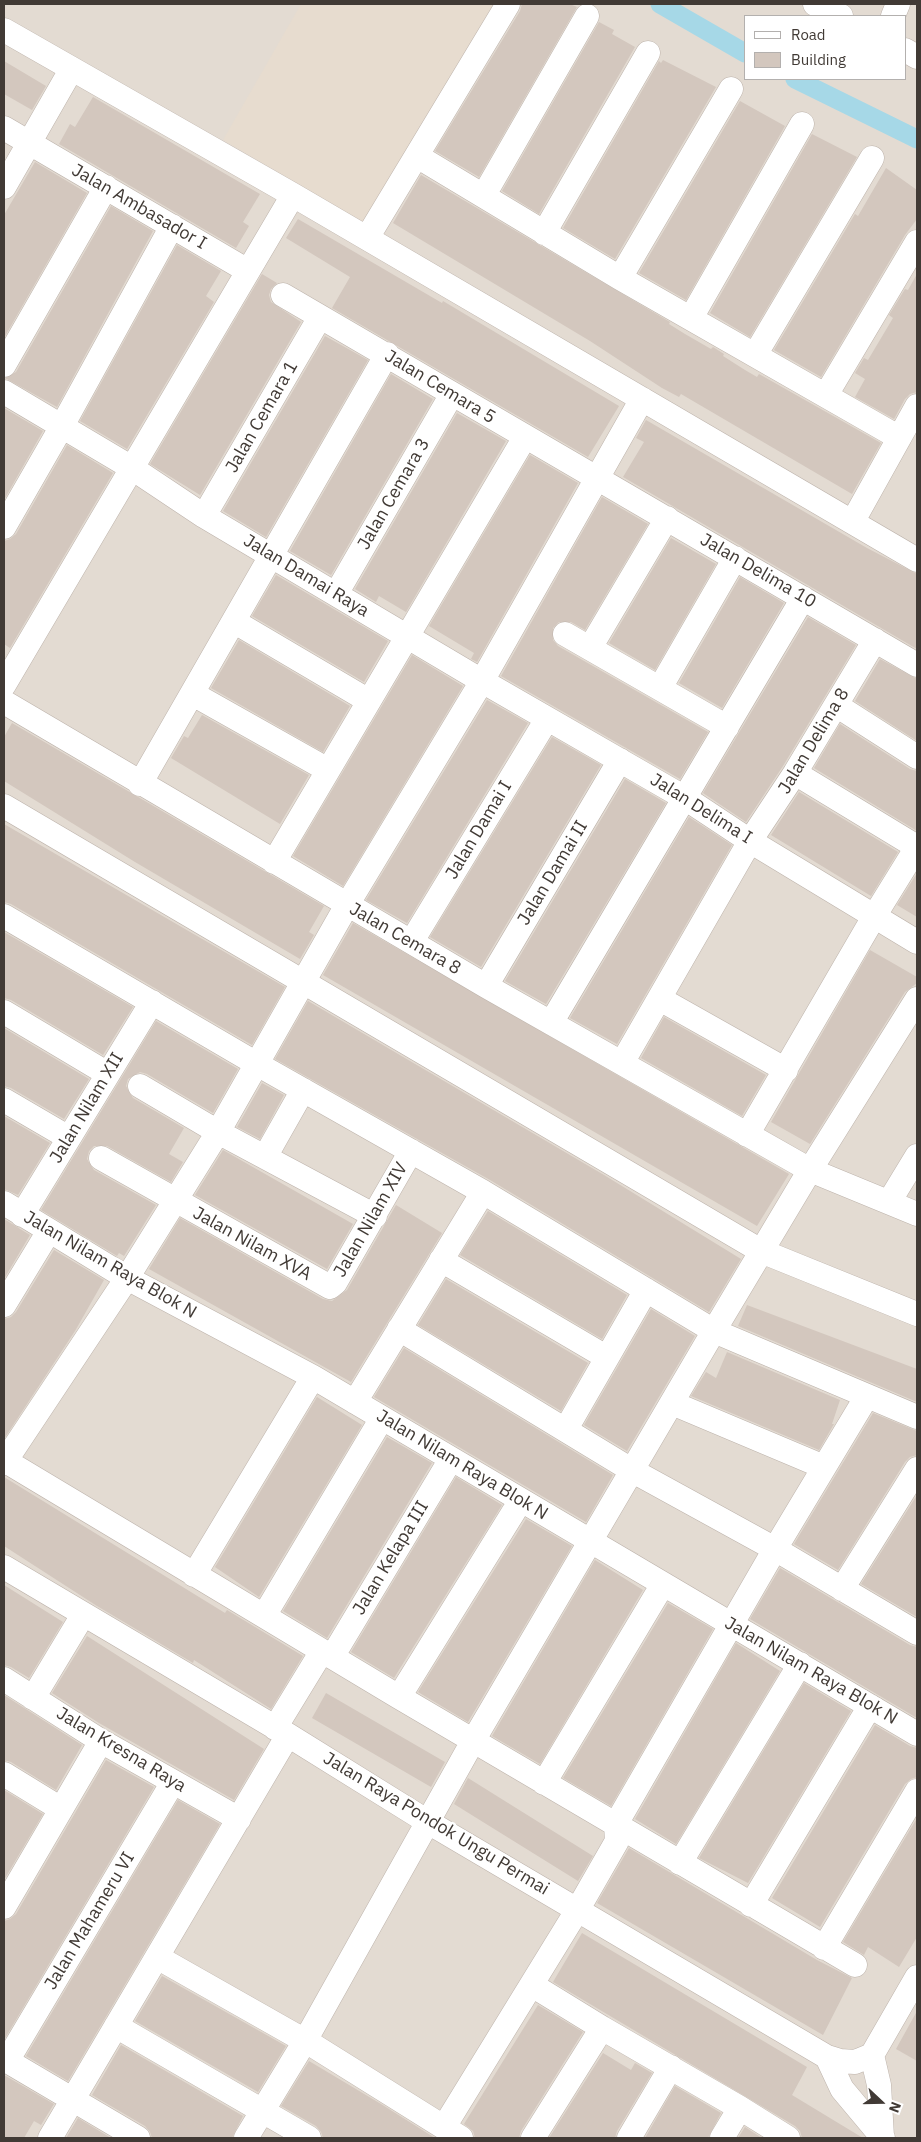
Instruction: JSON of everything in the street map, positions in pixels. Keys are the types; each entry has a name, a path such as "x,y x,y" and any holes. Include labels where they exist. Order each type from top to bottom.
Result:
{"street":[{"path":"366,238 508,4"},
{"path":"484,195 587,16"},
{"path":"4,30 70,70 293,195 917,560"},
{"path":"906,51 917,57"},
{"path":"544,232 648,52"},
{"path":"4,187 70,70"},
{"path":"620,278 731,89"},
{"path":"691,318 802,124"},
{"name":"Jalan Ambasador I","path":"4,128 248,271"},
{"path":"417,156 620,278 898,437"},
{"path":"756,356 872,158"},
{"path":"4,365 106,187"},
{"path":"4,685 12,654 132,468 293,195"},
{"path":"4,527 172,226"},
{"path":"826,395 917,242"},
{"name":"Jalan Cemara 5","path":"283,295 387,354 597,480"},
{"name":"Jalan Cemara 1","path":"204,516 320,317"},
{"path":"140,784 387,354"},
{"name":"Jalan Damai Raya","path":"4,392 132,468 204,516 482,681"},
{"name":"Jalan Cemara 3","path":"336,594 452,394"},
{"path":"642,399 482,681 347,904 218,1132 127,1278 4,1461 544,1783 855,1965"},
{"path":"852,521 917,406"},
{"path":"274,862 525,437"},
{"name":"Jalan Delima 10","path":"597,480 667,518 917,665"},
{"path":"590,648 667,518"},
{"path":"660,688 734,558"},
{"path":"551,1023 803,598"},
{"path":"234,622 370,702"},
{"path":"565,634 727,727"},
{"name":"Jalan Delima 8","path":"622,1063 750,841 796,773 875,640"},
{"name":"Jalan Delima I","path":"482,681 685,798 750,841 917,942"},
{"path":"192,694 328,770"},
{"name":"Jalan Cemara 8","path":"4,702 140,784 412,941 486,986 810,1170 917,1214"},
{"path":"836,705 917,757"},
{"name":"Jalan Damai I","path":"412,941 547,719"},
{"name":"Jalan Damai II","path":"486,986 620,760"},
{"path":"747,1134 786,1070 874,915 917,847 796,773"},
{"path":"4,806 761,1250 917,1314"},
{"path":"4,916 257,1064 483,1192 714,1331 917,1417"},
{"path":"660,999 786,1070"},
{"path":"246,2138 305,2041 473,1740 633,1471 761,1250 917,999"},
{"name":"Jalan Nilam XII","path":"13,1209 69,1138 152,1002"},
{"path":"4,1012 108,1074"},
{"path":"140,1086 218,1132 375,1216"},
{"path":"265,1157 303,1090"},
{"path":"4,1100 69,1138"},
{"name":"Jalan Nilam XIV","path":"330,1287 335,1283 375,1216 411,1151"},
{"path":"889,1202 917,1156"},
{"name":"Jalan Nilam XVA","path":"101,1158 330,1287"},
{"path":"355,1402 483,1192"},
{"name":"Jalan Nilam Raya Blok N","path":"13,1209 127,1278 313,1377 917,1734"},
{"path":"4,1305 49,1231"},
{"path":"442,1260 606,1357"},
{"path":"566,1429 646,1290"},
{"path":"399,1329 633,1471 916,1631"},
{"path":"194,1575 313,1377"},
{"path":"156,1958 305,2041 452,2133 532,1985 617,1841 616,1824 774,1549 867,1396"},
{"path":"672,1403 824,1467"},
{"path":"264,1616 382,1418"},
{"name":"Jalan Kelapa III","path":"50,2138 239,1819 282,1732 327,1654 451,1459"},
{"path":"842,1589 917,1469"},
{"path":"399,1696 521,1500"},
{"name":"Jalan Raya Pondok Ungu Permai","path":"4,1567 282,1732 428,1822 827,2057 840,2061 855,2062 872,2055"},
{"path":"544,1783 662,1584"},
{"path":"33,1698 83,1615"},
{"path":"680,1863 800,1664"},
{"name":"Jalan Kresna Raya","path":"4,1679 101,1741 239,1819"},
{"path":"751,1905 870,1706"},
{"path":"4,1907 12,1873 61,1809 101,1741"},
{"path":"4,1774 61,1809"},
{"name":"Jalan Mahameru VI","path":"5,2060 173,1782"},
{"path":"824,1948 917,1792"},
{"path":"882,2137 879,2085 872,2055 917,1977"},
{"path":"532,1985 788,2138"},
{"path":"116,2026 309,2138"},
{"path":"534,2138 602,2028"},
{"path":"827,2057 842,2089 882,2137"},
{"path":"5,2060 138,2138"},
{"path":"629,2138 671,2067"},
{"path":"722,2138 740,2108"}],"shaded area":[{"path":"4,4 917,4 917,2138 4,2138"},
{"path":"301,4 503,4 371,227 223,140"}],"building":[{"path":"522,4 570,4 577,7 479,177 435,151 520,11"},
{"path":"599,22 614,30 612,34 635,47 539,214 502,191"},
{"path":"663,60 716,87 615,259 563,228 659,61 661,63"},
{"path":"4,61 46,86 32,110 4,94"},
{"path":"93,97 260,194 243,222 249,226 236,248 59,144 70,124 75,127"},
{"path":"740,101 785,126 686,300 639,273"},
{"path":"812,134 857,157 750,337 710,313"},
{"path":"35,162 87,193 4,338 4,215"},
{"path":"886,168 917,190 917,219 905,235 821,377 774,350 855,214 858,216"},
{"path":"421,175 670,322 669,324 685,334 711,349 713,347 724,354 723,356 757,377 759,374 881,443 852,494 681,394 679,397 662,388 590,341 393,223"},
{"path":"111,206 153,231 57,407 5,378 16,372"},
{"path":"298,219 442,303 443,301 619,406 588,457 332,308 350,277 286,238"},
{"path":"177,245 221,271 206,296 214,302 127,449 80,421"},
{"path":"262,274 277,283 271,289 269,295 271,302 301,322 200,495 150,464"},
{"path":"917,274 917,392 910,394 905,399 894,419 855,397 865,379 855,373 864,358 868,360 893,318 889,315 905,289 908,290"},
{"path":"325,336 368,360 266,537 223,511"},
{"path":"391,374 433,399 331,575 290,551"},
{"path":"4,408 43,431 4,500"},
{"path":"457,413 506,441 406,612 379,596 376,602 355,589"},
{"path":"646,420 867,548 917,574 917,649 623,477 644,442 636,438"},
{"path":"67,445 113,473 10,648 4,644 4,541 16,534"},
{"path":"530,455 578,483 477,662 471,659 474,653 429,626"},
{"path":"602,497 648,524 585,630 571,622 559,622 553,628 553,640 558,646 708,732 680,779 501,676"},
{"path":"671,538 716,564 655,670 609,643"},
{"path":"276,575 388,641 364,682 252,616"},
{"path":"740,577 784,603 722,708 679,683"},
{"path":"808,617 856,645 783,766 746,822 703,793"},
{"path":"239,640 350,706 323,752 211,688"},
{"path":"412,655 463,686 343,886 293,856"},
{"path":"880,659 917,679 917,741 855,701"},
{"path":"487,700 528,723 407,923 366,900"},
{"path":"202,715 309,775 280,824 171,758 184,736 188,738"},
{"path":"12,723 324,906 309,932 314,935 300,959 135,862 4,781 4,737"},
{"path":"840,724 910,769 917,771 917,831 814,768"},
{"path":"552,737 601,765 481,967 430,937"},
{"path":"625,779 666,803 546,1004 505,981"},
{"path":"799,792 898,852 871,896 771,835"},
{"path":"689,817 732,845 617,1044 570,1018"},
{"path":"4,824 285,987 252,1045 11,904 4,902"},
{"path":"917,873 917,917 897,905"},
{"path":"353,923 789,1174 757,1226 323,975"},
{"path":"4,932 133,1007 103,1055 11,1000 4,998"},
{"path":"870,950 917,977 917,983 905,992 810,1144 771,1122"},
{"path":"308,1001 604,1175 741,1259 709,1312 490,1180 275,1059"},
{"path":"664,1017 766,1075 742,1116 641,1058"},
{"path":"156,1021 238,1069 213,1113 147,1074 140,1072 128,1079 126,1086 133,1098 184,1128 169,1154 183,1162 171,1182 107,1146 94,1146 89,1151 87,1159 94,1170 156,1205 124,1256 119,1253 117,1256 41,1210"},
{"path":"4,1028 89,1079 64,1119 11,1088 4,1086"},
{"path":"262,1083 284,1095 260,1139 237,1127"},
{"path":"4,1116 50,1143 18,1195 4,1189"},
{"path":"223,1150 353,1224 327,1269 195,1195"},
{"path":"396,1205 442,1233 351,1382 149,1269 180,1218 323,1299 332,1301 347,1290"},
{"path":"488,1211 627,1295 602,1339 460,1255"},
{"path":"4,1219 30,1235 4,1279"},
{"path":"54,1250 104,1280 75,1331 4,1439 4,1319 11,1317 16,1312"},
{"path":"446,1279 588,1363 561,1411 418,1325"},
{"path":"747,1305 917,1369 917,1402 738,1326"},
{"path":"651,1309 695,1336 627,1451 584,1425"},
{"path":"404,1348 613,1475 586,1522 374,1397"},
{"path":"727,1352 840,1400 832,1424 834,1424 819,1450 691,1396 706,1372 716,1378"},
{"path":"317,1397 362,1425 259,1597 215,1567"},
{"path":"873,1413 917,1431 917,1455 910,1457 905,1462 838,1570 794,1544"},
{"path":"387,1437 432,1463 327,1638 283,1611"},
{"path":"4,1477 225,1613 227,1610 303,1656 271,1709 194,1660 193,1663 97,1606 4,1546"},
{"path":"456,1477 502,1505 394,1678 351,1652"},
{"path":"917,1495 917,1617 861,1584"},
{"path":"526,1519 572,1546 468,1722 418,1692"},
{"path":"595,1560 643,1590 540,1764 492,1736"},
{"path":"780,1568 910,1645 917,1647 917,1718 750,1619"},
{"path":"4,1585 63,1622 29,1678 4,1665"},
{"path":"668,1603 713,1629 611,1806 563,1778"},
{"path":"87,1636 264,1749 234,1800 99,1723 52,1693"},
{"path":"736,1643 780,1671 676,1844 635,1819"},
{"path":"804,1683 851,1711 748,1883 699,1858"},
{"path":"326,1693 445,1762 431,1787 312,1718"},
{"path":"4,1695 82,1745 56,1790 11,1762 4,1760"},
{"path":"875,1725 910,1746 917,1748 917,1777 905,1784 820,1927 772,1898"},
{"path":"106,1760 154,1787 4,2040 4,1921 16,1914"},
{"path":"468,1778 593,1856 578,1881 454,1804"},
{"path":"4,1790 43,1814 4,1880"},
{"path":"178,1800 220,1824 68,2081 26,2056"},
{"path":"917,1818 917,1937 899,1967 868,1947 864,1955 843,1942"},
{"path":"629,1848 817,1960 852,1978 823,2035 597,1903"},
{"path":"582,1933 807,2067 792,2095 863,2138 802,2138 800,2131 795,2126 553,1982"},
{"path":"162,1976 286,2046 258,2092 135,2021"},
{"path":"538,2005 583,2032 521,2131 519,2138 475,2138 473,2131 464,2124"},
{"path":"917,2011 917,2061 896,2049"},
{"path":"121,2045 243,2116 232,2138 152,2138 145,2126 92,2095"},
{"path":"603,2053 631,2070 635,2063 652,2073 617,2131 615,2138 549,2138"},
{"path":"309,2061 435,2138 323,2138 316,2126 281,2106"},
{"path":"4,2075 54,2104 41,2125 34,2121 24,2138 4,2138"},
{"path":"675,2086 721,2113 708,2138 645,2138"},
{"path":"78,2118 111,2138 66,2138"},
{"path":"745,2127 762,2138 738,2138"}],"waterway":[{"path":"660,4 744,52"},
{"path":"797,80 917,139"}]}
